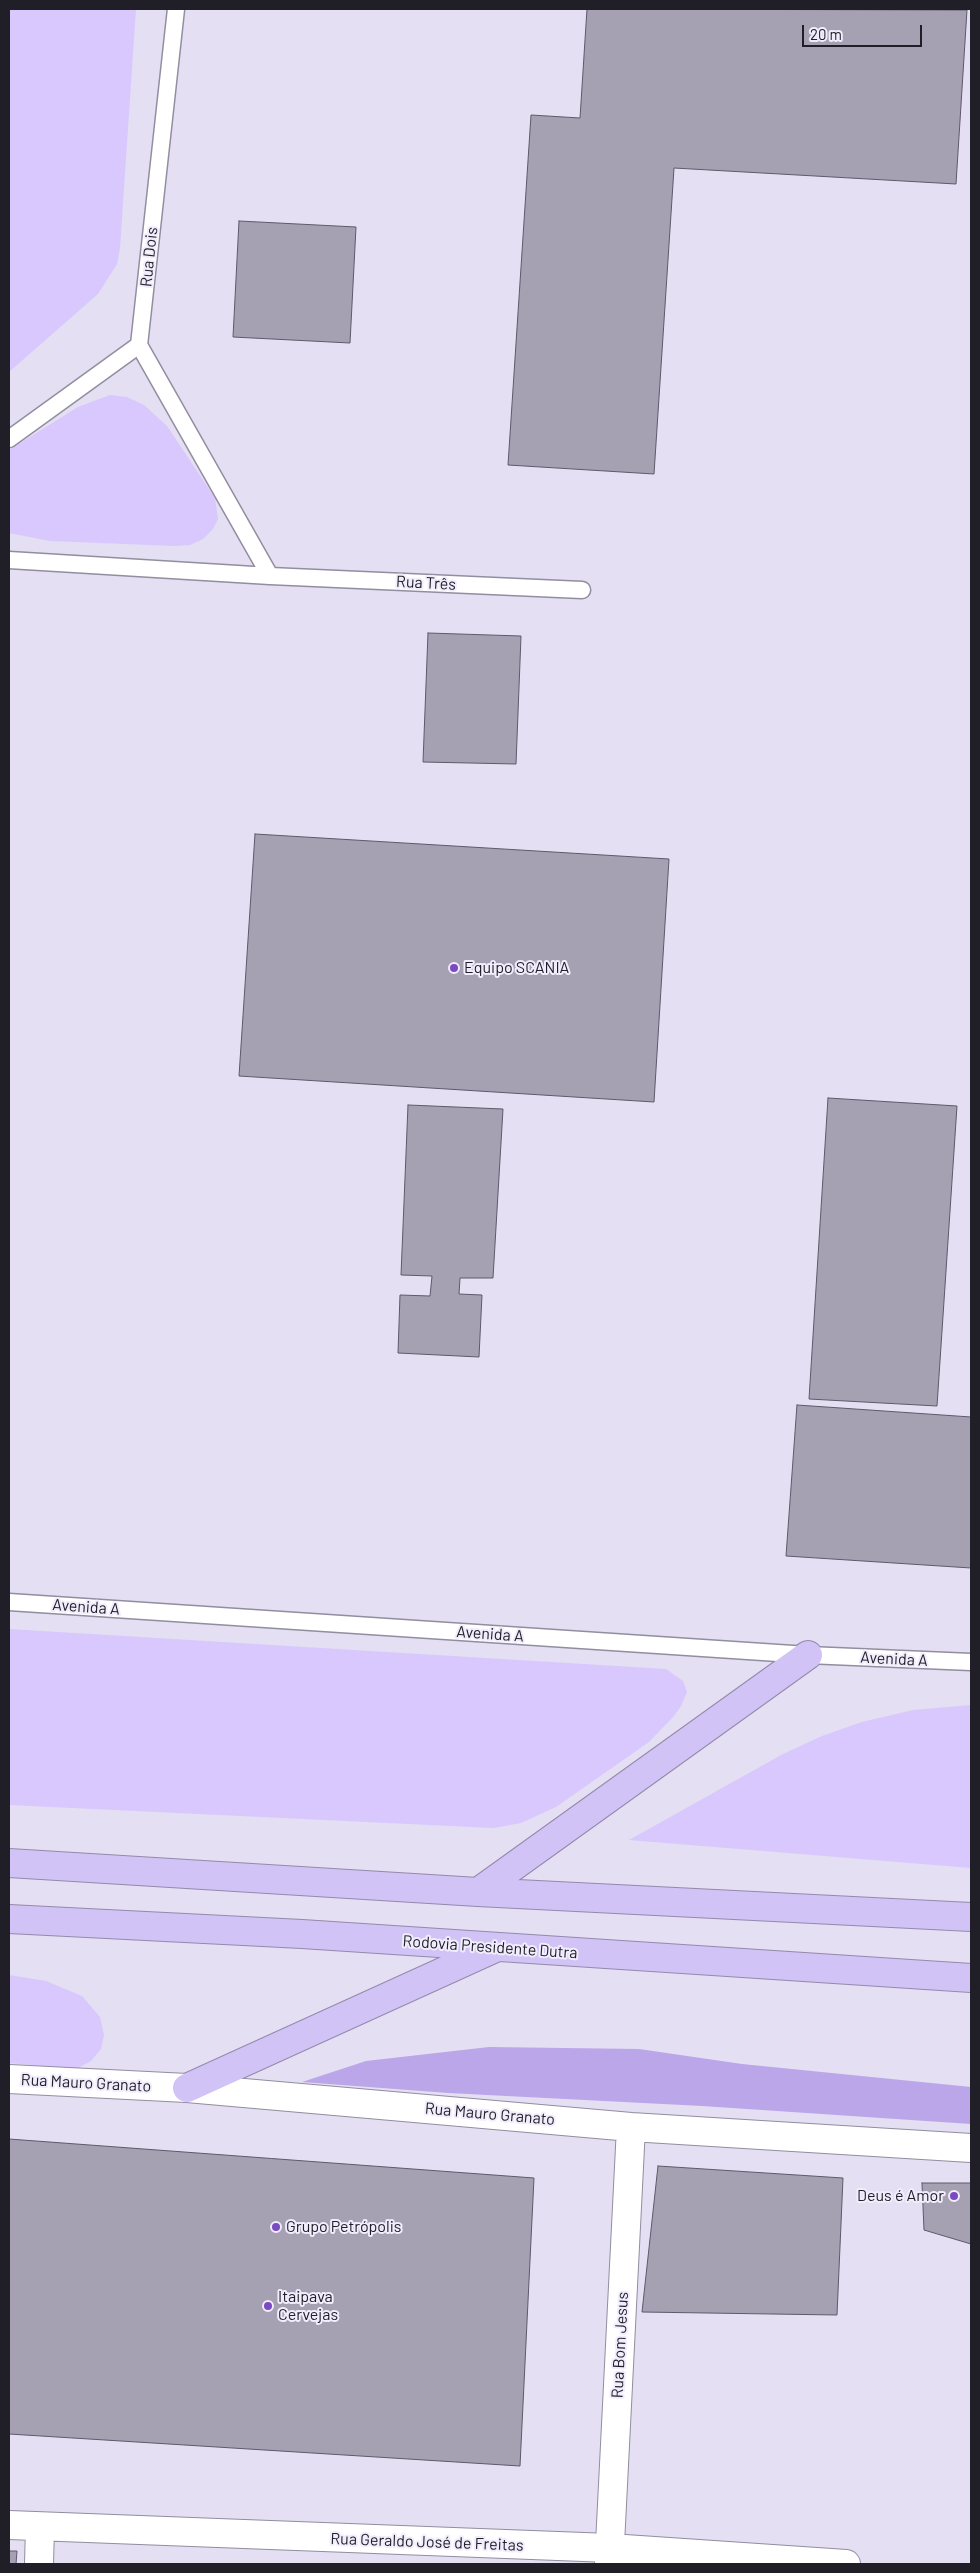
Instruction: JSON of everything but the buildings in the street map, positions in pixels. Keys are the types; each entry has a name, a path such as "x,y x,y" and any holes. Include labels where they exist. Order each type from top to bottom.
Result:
{"highway":[{"path":"478,1892 808,1655"},
{"path":"9,1863 478,1892 971,1917"},
{"name":"Rodovia Presidente Dutra","path":"9,1919 302,1934 971,1978"},
{"path":"187,2088 497,1947"}],"street":[{"name":"Rua Mauro Granato","path":"9,2079 187,2088 631,2127 971,2148"},
{"name":"Rua Bom Jesus","path":"610,2556 631,2127"},
{"name":"Rua Geraldo José de Freitas","path":"9,2525 610,2556 846,2564"},
{"path":"39,2564 40,2527"}],"lane":[{"name":"Rua Dois","path":"139,345 176,9"},
{"path":"9,439 139,345 270,576"},
{"name":"Rua Três","path":"9,560 270,576 582,590"},
{"name":"Avenida A","path":"9,1602 808,1655 971,1662"}],"shaded area":[{"path":"9,9 136,9 120,248 117,264 98,294 9,372"},
{"path":"110,395 127,397 144,405 167,426 215,498 218,519 213,529 203,539 190,545 175,546 50,541 9,533 9,450 78,407"},
{"path":"9,1629 666,1669 683,1681 687,1692 674,1716 649,1742 556,1807 521,1823 493,1828 9,1805"},
{"path":"971,1705 971,1868 629,1840 783,1754 822,1736 862,1722 913,1710"},
{"path":"9,1975 46,1981 82,1996 100,2017 104,2035 101,2049 91,2061 76,2069 9,2063"},
{"path":"489,2047 639,2049 742,2064 971,2087 971,2124 702,2106 448,2093 302,2082 366,2061"}],"place":[{"name":"Equipo SCANIA","path":"454,968"},
{"name":"Deus é Amor","path":"954,2196"},
{"name":"Grupo Petrópolis","path":"276,2227"},
{"name":"Itaipava Cervejas","path":"268,2306"}]}
